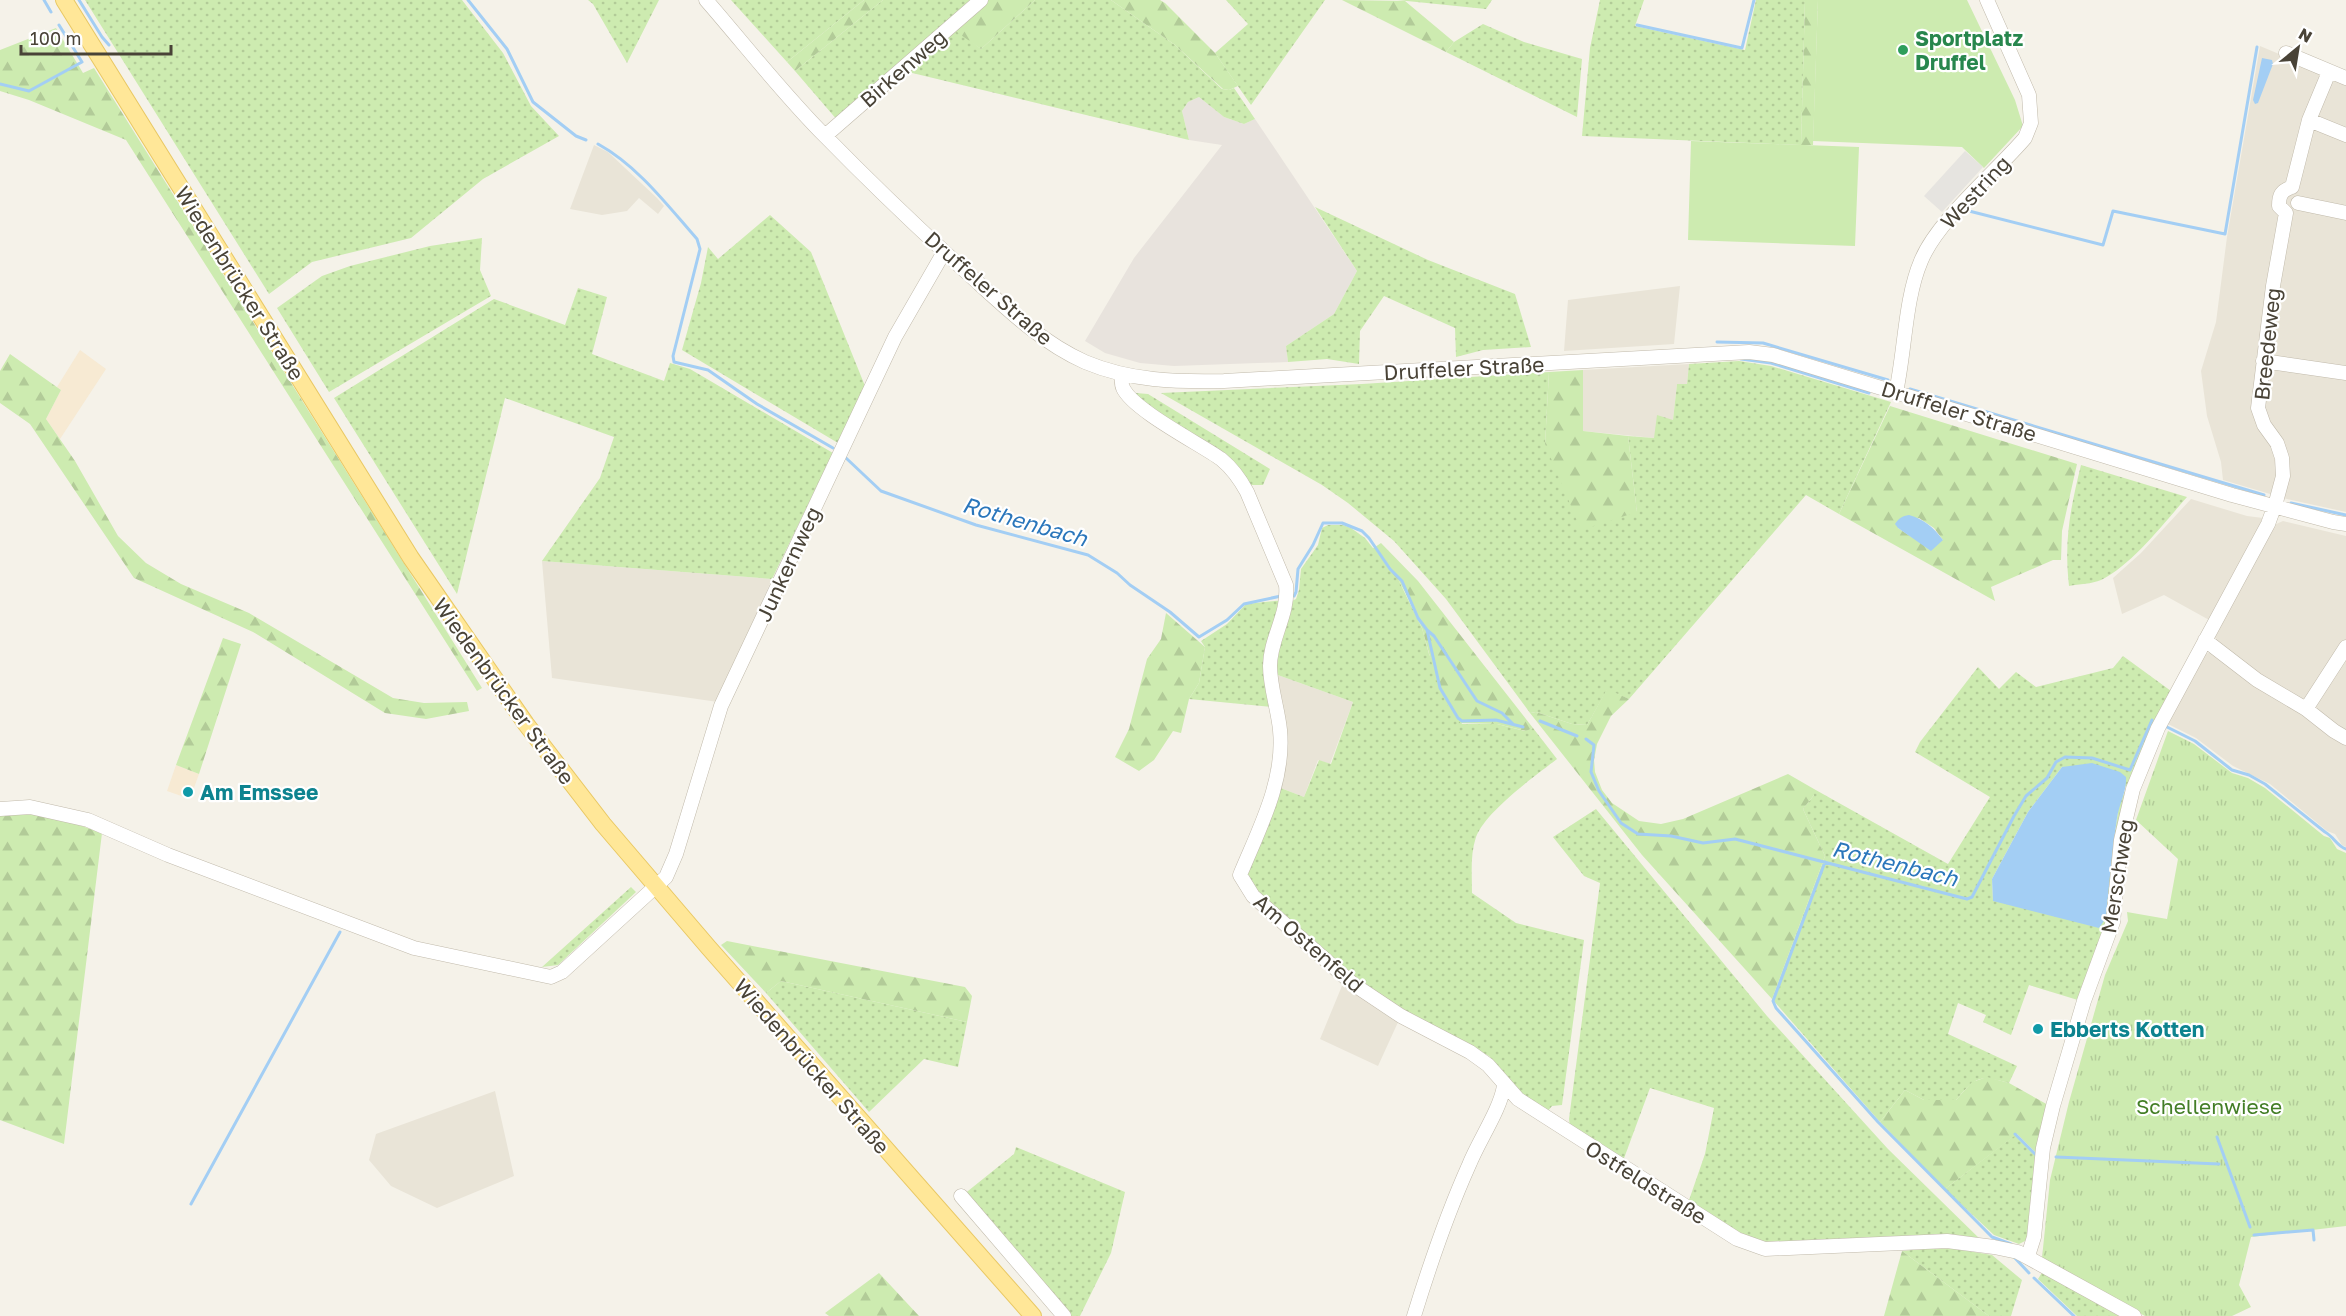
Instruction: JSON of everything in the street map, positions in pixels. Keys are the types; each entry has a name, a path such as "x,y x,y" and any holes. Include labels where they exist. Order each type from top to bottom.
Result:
{"main road":[{"name":"Wiedenbrücker Straße","path":"64,0 445,610 554,763 656,886 1033,1316"}],"street":[{"name":"Druffeler Straße","path":"706,0 825,136 944,252 1022,322 1045,339 1085,362 1122,375 1165,381 1224,381 1749,352 1773,355 2275,506 2346,524"},
{"name":"Birkenweg","path":"825,136 981,0"},
{"name":"Westring","path":"1896,392 1914,282 1920,261 1937,233 2025,138 2031,123 2029,95 1987,0"},
{"path":"2286,53 2346,78"},
{"name":"Breedeweg","path":"2275,506 2283,476 2282,458 2277,443 2264,425 2258,408 2272,286 2286,213 2279,206 2279,197 2283,190 2292,187 2309,120 2330,72"},
{"path":"2309,120 2346,135"},
{"path":"2286,213 2293,210 2298,203 2297,193 2292,187"},
{"path":"2298,203 2346,213"},
{"name":"Junkernweg","path":"656,886 666,877 676,854 721,706 895,337 944,252"},
{"path":"2263,361 2346,373"},
{"name":"Am Ostenfeld","path":"1122,375 1124,389 1131,398 1174,430 1220,459 1239,479 1247,492 1287,585 1288,600 1270,664 1281,731 1281,761 1275,788 1240,875 1245,885 1254,896 1353,984 1401,1016 1470,1052 1488,1065 1504,1086 1518,1099"},
{"name":"Merschweg","path":"2028,1256 2034,1237 2043,1148 2053,1106 2084,1001 2114,922 2121,840 2133,789 2158,728 2268,524 2275,506"},
{"path":"2205,640 2257,680 2306,709 2346,738"},
{"path":"2306,709 2346,647"},
{"path":"0,809 30,807 88,820 168,855 414,948 551,977 562,972 656,886"},
{"path":"1414,1316 1439,1234 1469,1163 1494,1111 1502,1101 1504,1086"},
{"path":"1502,1101 1518,1099"},
{"name":"Ostfeldstraße","path":"1518,1099 1737,1239 1765,1249 1947,1241 2010,1250 2028,1256"},
{"path":"961,1196 1064,1316"},
{"path":"2028,1256 2134,1316"}],"shaded area":[{"path":"2260,46 2346,82 2346,512 2287,499 2223,480 2221,462 2207,416 2201,371 2216,322 2227,237"},
{"path":"1199,97 1224,117 1244,124 1255,119 1357,271 1334,314 1286,346 1288,362 1174,366 1140,363 1105,353 1085,341 1134,258 1222,145 1189,140 1182,111 1188,102"},
{"path":"594,145 608,152 657,198 664,206 658,214 639,198 627,211 602,215 570,209"},
{"path":"1965,151 1983,167 1942,212 1924,196"},
{"path":"1680,286 1674,344 1564,351 1568,300"},
{"path":"80,350 106,369 60,439 46,419 61,390 57,387"},
{"path":"1689,364 1687,384 1677,384 1673,420 1654,438 1583,431 1583,370"},
{"path":"2191,499 2247,516 2263,518 2264,524 2211,621 2164,595 2122,614 2113,578 2141,553"},
{"path":"2283,521 2346,536 2346,733 2261,676 2217,642 2214,635 2274,525"},
{"path":"542,561 772,579 718,702 552,678"},
{"path":"2214,651 2346,744 2346,847 2335,834 2327,831 2270,784 2233,766 2196,738 2166,723 2203,655"},
{"path":"1275,674 1353,702 1330,764 1318,760 1304,797 1278,787"},
{"path":"176,765 199,774 190,799 167,791"},
{"path":"1344,981 1399,1020 1378,1066 1320,1039"},
{"path":"495,1091 514,1176 437,1208 391,1186 369,1160 376,1134"}],"green space":[{"path":"85,0 462,0 503,53 531,106 559,136 483,179 411,238 312,262 269,294"},
{"path":"588,0 659,0 627,63 593,4"},
{"path":"731,0 864,0 787,62"},
{"path":"864,0 883,0 795,71 787,62"},
{"path":"883,0 975,0 838,121 795,71"},
{"path":"986,0 1035,0 981,49 958,33 955,28"},
{"path":"1035,0 1111,0 1175,45 1222,89 1234,88 1255,119 1244,124 1224,117 1199,97 1188,102 1182,111 1189,140 904,71 955,28 981,49"},
{"path":"1111,0 1160,0 1165,3 1215,53 1238,86 1229,90 1223,89 1175,45"},
{"path":"1226,0 1325,0 1251,105 1215,53 1248,24"},
{"path":"1342,0 1405,1 1454,42 1446,52"},
{"path":"1397,0 1492,0 1486,9"},
{"path":"1600,0 1644,0 1635,26 1745,50 1756,0 1805,0 1801,145 1582,136 1590,48"},
{"path":"1805,0 1818,0 1813,145 1801,145"},
{"name":"Sportplatz Druffel","path":"1818,0 1967,0 2015,100 2023,126 1984,168 1962,147 1813,141"},
{"path":"1483,24 1524,42 1582,59 1577,117 1446,52 1454,42"},
{"path":"56,28 83,73 94,68 482,688 477,691 126,140 29,100 0,91 0,50"},
{"path":"1691,141 1859,147 1855,246 1688,240"},
{"path":"1315,207 1428,260 1515,294 1531,347 1483,350 1456,357 1455,328 1384,296 1360,331 1359,364 1327,359 1288,362 1286,346 1334,314 1357,271"},
{"path":"770,215 811,252 865,386 838,443 682,350 701,283 708,247 718,259"},
{"path":"482,238 480,270 491,296 329,392 277,308 322,276 350,266 430,246"},
{"path":"578,288 607,297 592,354 664,381 670,363 690,369 833,453 772,579 542,561 600,478 614,437 505,398 457,594 334,398 494,299 565,325"},
{"path":"10,354 61,390 46,419 75,461 118,536 146,563 181,584 249,613 393,698 424,703 467,702 469,711 426,719 385,713 253,632 134,578 30,424 0,403 0,371"},
{"path":"1739,361 1771,366 1891,402 1839,514 1806,495 1629,699 1607,690 1587,725 1572,724 1536,712 1530,713 1446,599 1394,541 1348,503 1322,485 1161,393 1362,384 1549,372 1545,444 1637,512 1628,436 1654,438 1657,415 1673,420 1677,384 1687,384 1689,364"},
{"path":"1583,370 1583,431 1628,436 1637,512 1581,530 1545,444 1549,372"},
{"path":"1136,393 1148,394 1270,469 1263,485 1248,485 1134,396"},
{"path":"1890,406 2077,464 2062,531 2061,560 2053,560 1991,587 1995,601 1839,514","holes":["1919,518 1934,528 1943,540 1913,538 1898,528"]},
{"path":"2081,465 2187,497 2147,543 2125,564 2101,580 2069,586 2067,554 2069,525"},
{"path":"1328,525 1343,525 1365,538 1399,581 1422,628 1429,654 1462,724 1497,724 1525,731 1533,728 1557,759 1500,805 1481,827 1476,837 1472,865 1472,893 1516,923 1584,940 1562,1105 1552,1106 1547,1112 1521,1096 1489,1056 1403,1011 1345,971 1257,893 1246,875 1278,787 1304,797 1319,760 1331,764 1353,702 1275,674 1274,662 1292,601 1296,599 1299,590 1301,569 1318,545 1322,528"},
{"path":"1381,543 1418,581 1533,728 1526,731 1497,724 1457,723 1439,689 1422,628 1406,594 1399,581 1372,549"},
{"path":"1284,600 1272,707 1189,699 1199,683 1205,647 1201,641 1227,624 1246,604"},
{"path":"1166,613 1205,647 1199,683 1189,699 1181,733 1173,731 1154,760 1139,771 1115,757 1129,729 1147,659 1161,639"},
{"path":"223,638 241,644 199,774 176,765"},
{"path":"2123,656 2171,691 2156,717 2132,774 2122,811 2110,923 2081,1001 2029,985 2011,1035 1983,1022 1986,1015 1958,1003 1948,1034 2017,1066 2009,1083 1991,1079 1979,1080 1969,1086 1956,1100 1924,1100 1905,1090 1880,1122 1772,999 1825,856 1803,809 1814,795 1814,789 1948,864 1990,797 1915,752 1920,742 1978,667 1999,689 2016,672 2036,687 2113,668","holes":["2062,767 2127,787 2119,804 2114,839 1993,901 1992,879 2028,812"]},
{"path":"1607,689 1629,699 1611,716 1597,744 1594,760 1595,772 1602,790 1612,803 1639,821 1661,824 1683,819 1788,774 1814,789 1814,795 1803,809 1825,856 1772,999 1642,855 1530,713 1536,712 1572,724 1587,725"},
{"name":"Schellenwiese","path":"2168,731 2194,744 2232,773 2248,778 2265,788 2324,836 2330,838 2337,849 2346,853 2346,1226 2251,1237 2239,1285 2251,1307 2232,1316 2145,1316 2048,1264 2042,1258 2050,1180 2069,1102 2105,975 2128,921 2127,912 2167,919 2178,859 2136,820"},
{"path":"1596,809 1767,1016 1888,1149 1983,1242 1762,1244 1740,1235 1688,1203 1705,1154 1714,1108 1650,1088 1623,1161 1570,1127 1569,1119 1600,883 1584,876 1553,837"},
{"path":"31,812 59,818 102,833 64,1144 0,1120 0,814"},
{"path":"631,887 636,892 558,965 542,967"},
{"path":"727,941 965,987 972,996 967,1022 781,981 766,993 721,945"},
{"path":"781,981 967,1022 958,1067 924,1059 869,1112 766,993"},
{"path":"1987,1077 2009,1083 2050,1106 2038,1155 2017,1134 1945,1189 1880,1122 1905,1090 1924,1100 1956,1100 1972,1082"},
{"path":"2015,1135 2038,1157 2027,1240 2019,1244 1994,1235 1945,1189"},
{"path":"1016,1147 1125,1192 1111,1253 1080,1316 1070,1316 963,1195 1014,1154"},
{"path":"1944,1247 1992,1255 2022,1280 2011,1316 1989,1316 1902,1251"},
{"path":"1902,1251 1989,1316 1884,1316"},
{"path":"2043,1271 2125,1316 2077,1316 2038,1279"},
{"path":"879,1273 919,1316 829,1316 825,1313"}],"water":[{"path":"2262,58 2272,60 2273,64 2258,103 2255,104 2253,100"},
{"path":"1909,515 1928,524 1943,540 1931,551 1898,528 1895,524 1898,520"},
{"path":"2092,763 2120,772 2126,777 2115,830 2106,918 2099,928 1993,901 1992,879 2028,812 2062,767"}],"waterway":[{"path":"44,0 51,12"},
{"name":"Rothenbach","path":"79,0 109,45"},
{"name":"Rothenbach","path":"468,0 507,49 533,102 576,136 586,140"},
{"path":"1637,25 1742,48 1754,0"},
{"name":"Rothenbach","path":"0,84 29,91 82,62 59,25"},
{"path":"1969,211 2103,245 2113,211 2225,234 2257,47"},
{"name":"Rothenbach","path":"598,144 613,153 639,175 697,239 700,249 673,356 674,362 708,370 757,404 833,448"},
{"path":"1717,342 1763,343 1888,380"},
{"path":"1741,359 1771,363 1869,393"},
{"path":"1910,389 2264,495"},
{"name":"Rothenbach","path":"846,458 881,491 976,525 1088,555 1170,612 1199,637 1227,620 1244,604 1281,596"},
{"path":"2291,503 2346,515"},
{"name":"Rothenbach","path":"1294,596 1298,569 1323,523 1342,523 1362,531 1390,569 1402,581 1418,618 1427,630 1440,688 1458,718 1462,721 1496,720 1523,727"},
{"name":"Rothenbach","path":"1427,630 1434,636 1477,701 1502,713 1513,724"},
{"name":"Rothenbach","path":"1586,739 1594,745 1591,772 1599,791 1621,823 1638,834 1671,836 1703,843 1735,839 1967,899 1972,897 2026,796 2047,778 2056,762 2065,757 2092,758 2130,770 2152,720"},
{"name":"Rothenbach","path":"1540,721 1577,736"},
{"name":"Rothenbach","path":"2167,727 2195,741 2232,770 2249,775 2265,784 2346,849"},
{"path":"1825,862 1773,1001 1776,1008 1878,1122 1992,1237 2011,1244"},
{"path":"191,1204 340,932"},
{"path":"2015,1134 2037,1156"},
{"path":"2217,1137 2250,1227"},
{"path":"2056,1157 2219,1164"},
{"path":"2254,1235 2313,1230 2314,1240"},
{"path":"2014,1257 2029,1273"},
{"path":"2034,1278 2074,1316"}],"place":[{"name":"Sportplatz Druffel","path":"1903,50"},
{"name":"Am Emssee","path":"188,792"},
{"name":"Ebberts Kotten","path":"2038,1029"}]}
